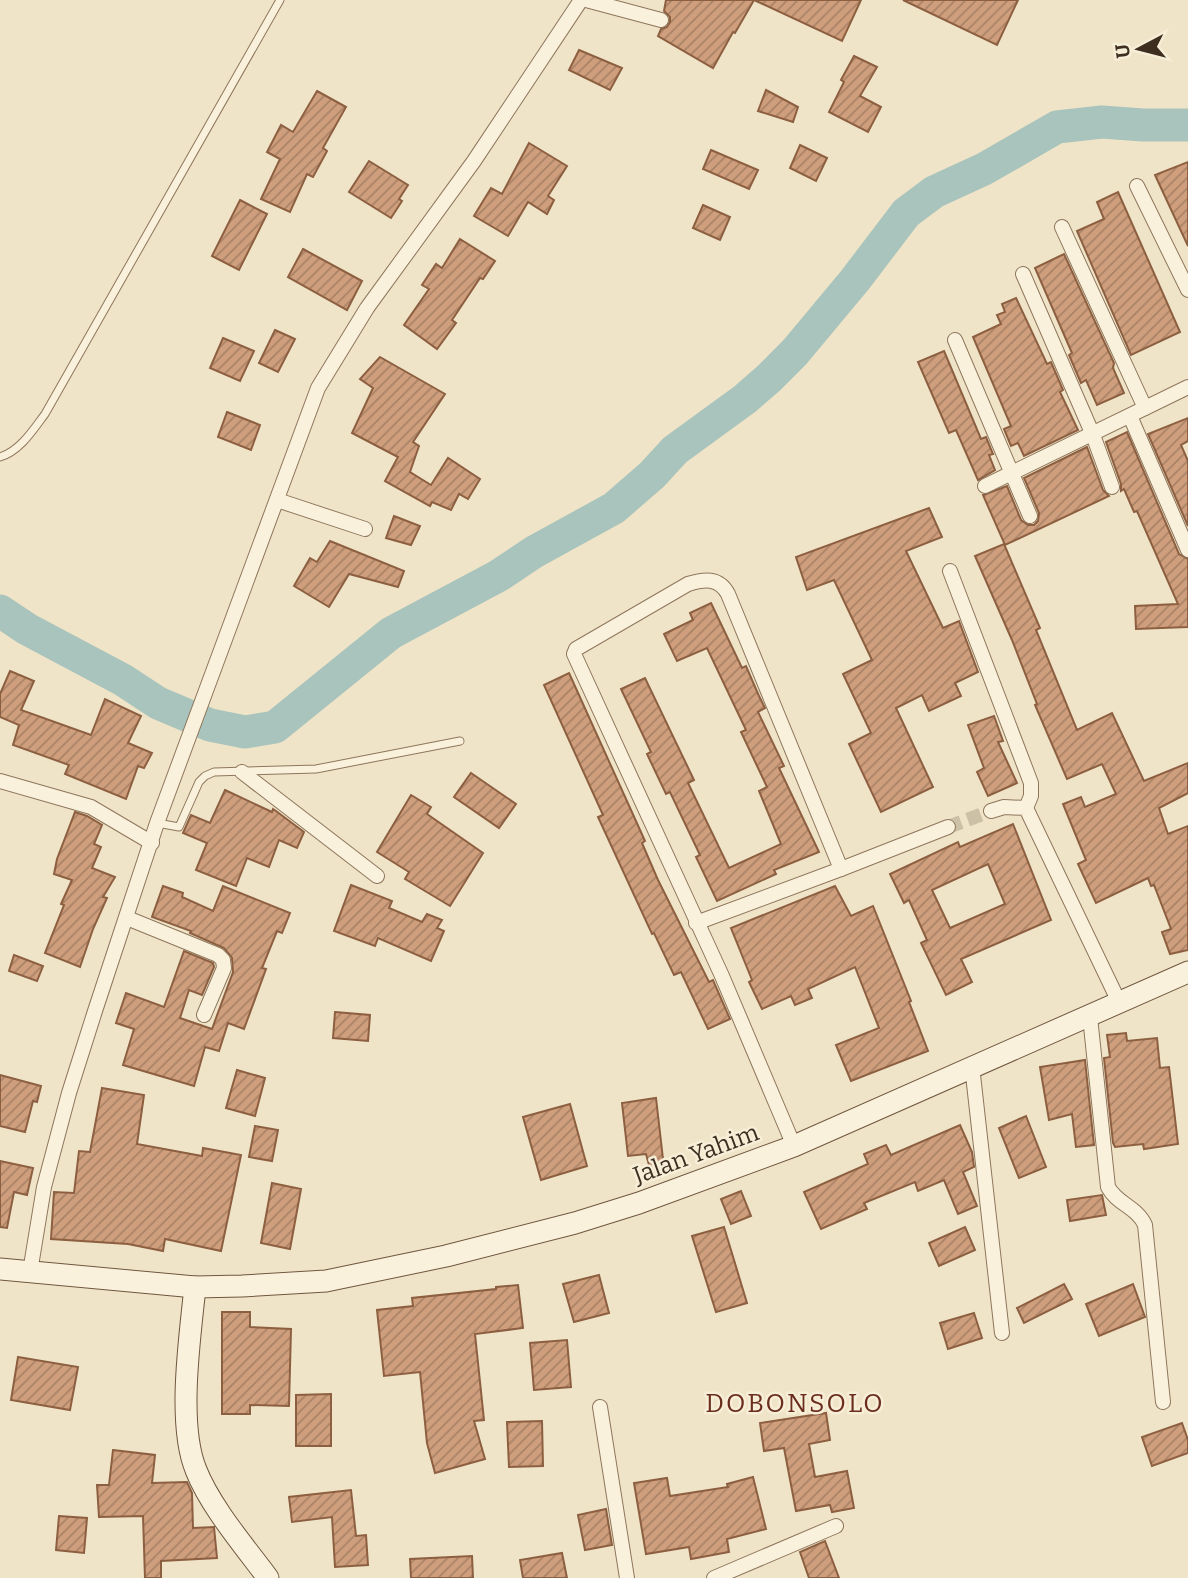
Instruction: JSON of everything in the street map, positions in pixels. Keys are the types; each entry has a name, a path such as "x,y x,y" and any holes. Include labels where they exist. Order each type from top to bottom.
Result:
{"street":[{"path":"30,1272 44,1187 69,1093 157,823 318,387 402,256 474,161 581,0"},
{"path":"586,0 660,20"},
{"path":"1137,186 1188,290"},
{"path":"1062,228 1145,408"},
{"path":"1023,274 1093,435 1112,487"},
{"path":"956,340 1030,516"},
{"path":"985,486 1188,387"},
{"path":"1130,416 1188,551"},
{"path":"277,499 365,529"},
{"path":"950,571 1031,783 1031,796 1026,808 1119,1002"},
{"path":"794,1146 739,1014 574,654 576,649 688,584 703,580 715,581 724,587 841,869"},
{"path":"242,772 377,876"},
{"path":"0,781 91,807 152,843"},
{"path":"991,811 1004,807 1026,808"},
{"path":"696,923 948,827"},
{"path":"127,918 223,960 223,968 204,1015"},
{"name":"Jalan Yahim","path":"0,1269 195,1287 286,1285 326,1281 446,1256 626,1207 794,1146 1188,972"},
{"path":"1090,1017 1108,1187 1119,1201 1140,1215 1144,1225 1163,1402"},
{"path":"972,1066 1002,1333"},
{"path":"195,1287 187,1372 190,1449 196,1470 209,1495 268,1578"},
{"path":"600,1407 627,1578"},
{"path":"714,1578 836,1525"}],"lane":[{"path":"0,457 26,439 45,414 280,0"},
{"path":"157,823 178,827 200,782 214,772 316,769 460,741"}],"building":[{"path":"666,0 754,0 713,68 658,36 661,29 667,27 670,22 670,17 664,11"},
{"path":"754,0 861,0 842,41"},
{"path":"903,0 1018,0 997,45"},
{"path":"579,50 622,68 610,90 569,70"},
{"path":"854,56 877,67 860,96 881,107 868,132 829,112"},
{"path":"766,90 798,107 793,122 758,111"},
{"path":"317,91 346,107 323,148 327,151 313,177 307,174 290,212 261,199 280,159 267,152 281,125 293,132"},
{"path":"529,143 567,166 548,196 554,200 547,214 528,202 508,236 474,216 491,188 502,194"},
{"path":"800,145 827,158 816,181 790,168"},
{"path":"711,150 758,170 749,189 703,169"},
{"path":"369,161 408,185 391,218 349,192"},
{"path":"1188,162 1188,246 1155,175"},
{"path":"1118,192 1180,332 1131,355 1077,231 1104,219 1097,202"},
{"path":"240,200 267,214 239,270 212,256"},
{"path":"703,205 730,217 720,240 693,228"},
{"path":"460,239 495,261 483,279 480,278 452,320 456,323 437,349 404,325 429,289 422,285 436,264 442,268"},
{"path":"303,249 362,281 347,310 288,277"},
{"path":"1064,254 1114,363 1113,368 1124,393 1097,405 1086,380 1081,383 1069,355 1072,353 1035,268"},
{"path":"1016,298 1047,364 1051,362 1063,390 1060,392 1078,430 1024,456 1018,443 1011,446 1004,429 1011,426 973,337 1001,324 997,315 1005,312 1002,304"},
{"path":"275,330 295,339 278,372 259,363"},
{"path":"223,338 254,351 240,381 210,368"},
{"path":"944,351 981,439 986,437 993,454 989,455 995,470 978,480 956,430 949,433 918,362"},
{"path":"380,357 445,394 413,442 419,446 410,472 431,485 448,458 480,479 468,499 459,494 451,510 432,502 430,506 385,481 398,457 352,433 373,388 360,379"},
{"path":"227,412 260,425 251,450 218,437"},
{"path":"1188,418 1188,441 1181,445 1188,461 1188,526 1148,434"},
{"path":"1127,432 1179,554 1188,559 1188,627 1136,629 1135,606 1178,604 1137,511 1134,512 1124,489 1121,491 1106,442"},
{"path":"1087,447 1103,490 1109,496 1005,545 983,495 1007,486 1021,520 1028,525 1034,525 1038,521 1039,513 1024,478"},
{"path":"929,508 942,537 906,551 943,628 959,621 978,672 955,683 961,696 929,711 922,695 896,708 933,787 881,812 849,744 871,733 843,674 872,660 834,580 807,590 796,557"},
{"path":"394,516 420,526 411,545 386,538"},
{"path":"330,541 404,571 398,587 349,574 329,607 294,586 310,558 317,562"},
{"path":"1004,544 1040,628 1036,630 1077,730 1112,713 1144,781 1188,763 1188,793 1159,808 1168,834 1188,826 1188,950 1170,954 1162,932 1171,929 1154,885 1151,886 1148,878 1096,903 1078,864 1086,860 1063,804 1081,797 1085,807 1116,794 1102,764 1067,779 1035,705 1037,704 1012,640 975,556"},
{"path":"711,603 742,668 746,666 765,708 758,712 784,766 779,768 819,852 774,870 776,874 717,901 696,857 700,855 670,792 666,794 647,754 651,752 621,689 645,678 694,780 688,783 729,868 781,844 759,791 767,787 741,732 746,730 707,648 677,661 664,634 693,620 690,613"},
{"path":"10,671 34,681 21,710 91,735 105,699 141,716 128,743 152,753 144,768 138,766 126,799 65,774 69,765 13,745 19,725 0,717 0,694"},
{"path":"569,673 645,841 642,843 658,880 709,982 713,980 730,1019 708,1029 681,972 674,975 654,933 652,934 598,817 603,815 544,685"},
{"path":"994,716 1003,741 998,742 1017,783 988,796 977,772 984,768 968,725"},
{"path":"471,773 516,804 499,828 454,797"},
{"path":"225,790 272,812 273,809 304,832 297,848 279,840 269,867 247,858 236,886 196,870 207,843 183,833 191,815 210,823"},
{"path":"411,795 431,807 427,814 483,853 450,906 405,879 409,872 377,852"},
{"path":"75,812 102,825 94,844 101,847 92,868 115,877 103,897 107,898 80,967 45,953 72,880 54,874"},
{"path":"1013,824 1051,920 961,959 972,982 946,995 921,943 927,940 909,900 904,903 890,874 958,842 960,847","holes":["988,864 1005,904 950,928 932,890"]},
{"path":"351,885 392,901 389,908 422,922 427,914 442,920 437,928 444,931 431,961 378,938 375,946 334,931"},
{"path":"163,886 183,893 182,897 213,911 223,886 290,913 282,933 277,931 262,968 266,969 244,1029 228,1023 219,1051 205,1047 194,1086 123,1065 134,1029 116,1023 126,993 164,1007 184,951 213,963 214,967 202,995 189,990 180,1018 212,1029 233,972 232,958 224,948 190,933 191,931 152,917"},
{"path":"835,886 851,916 873,906 928,1051 851,1081 836,1045 879,1028 855,967 808,989 812,998 795,1005 791,996 762,1009 749,982 752,980 731,928"},
{"path":"14,955 43,966 37,981 9,971"},
{"path":"335,1012 370,1015 368,1041 333,1038"},
{"path":"1126,1033 1127,1041 1157,1038 1160,1068 1169,1067 1178,1144 1144,1149 1143,1144 1115,1147 1113,1143 1104,1058 1110,1057 1107,1035"},
{"path":"1085,1060 1094,1145 1076,1147 1072,1114 1049,1120 1040,1067"},
{"path":"237,1070 265,1078 255,1116 226,1108"},
{"path":"0,1075 41,1086 37,1102 33,1101 25,1132 0,1126"},
{"path":"102,1088 144,1095 137,1144 202,1156 203,1148 241,1155 221,1251 165,1239 163,1251 128,1244 51,1239 54,1192 74,1193 79,1151 90,1152"},
{"path":"656,1098 663,1159 667,1171 652,1176 646,1154 628,1156 622,1103"},
{"path":"570,1104 587,1166 541,1180 523,1117"},
{"path":"1026,1116 1046,1167 1019,1178 999,1128"},
{"path":"960,1125 972,1152 974,1167 963,1172 977,1206 958,1214 944,1180 918,1191 915,1182 864,1203 867,1209 821,1229 804,1192 868,1164 864,1154 886,1145 891,1155"},
{"path":"255,1126 278,1130 272,1161 249,1157"},
{"path":"0,1161 33,1168 27,1195 14,1192 7,1228 0,1227"},
{"path":"272,1183 301,1189 290,1249 261,1243"},
{"path":"741,1191 751,1216 731,1224 721,1199"},
{"path":"1102,1195 1106,1215 1070,1221 1067,1200"},
{"path":"724,1227 747,1303 716,1312 692,1236"},
{"path":"965,1227 975,1250 939,1266 929,1243"},
{"path":"599,1275 609,1313 574,1322 563,1284"},
{"path":"1064,1284 1072,1299 1024,1323 1017,1308"},
{"path":"1133,1284 1145,1317 1099,1336 1086,1304"},
{"path":"518,1285 523,1328 475,1334 484,1420 474,1421 485,1459 435,1473 427,1443 420,1372 384,1376 377,1310 413,1306 412,1298"},
{"path":"222,1312 250,1312 250,1327 291,1329 289,1406 250,1405 250,1414 222,1414"},
{"path":"974,1313 982,1338 948,1349 940,1323"},
{"path":"567,1340 571,1387 534,1390 530,1343"},
{"path":"18,1357 78,1367 70,1410 11,1400"},
{"path":"331,1394 331,1446 296,1446 296,1395"},
{"path":"826,1413 830,1440 809,1444 815,1477 847,1471 854,1508 832,1512 830,1505 796,1511 784,1448 764,1451 760,1423"},
{"path":"542,1421 543,1466 509,1467 507,1422"},
{"path":"1182,1423 1188,1440 1188,1453 1152,1466 1142,1437"},
{"path":"113,1450 155,1455 152,1483 187,1482 192,1493 193,1528 214,1527 217,1558 161,1561 161,1578 145,1578 143,1516 99,1517 97,1485 109,1485"},
{"path":"753,1477 766,1529 727,1539 729,1552 691,1559 689,1547 646,1554 634,1483 667,1478 670,1496 728,1487 727,1484"},
{"path":"351,1490 356,1536 366,1535 368,1565 335,1567 332,1517 292,1522 289,1497"},
{"path":"606,1509 612,1545 585,1550 578,1515"},
{"path":"59,1516 87,1518 84,1553 56,1550"},
{"path":"825,1541 839,1578 809,1578 800,1552"},
{"path":"562,1553 567,1578 523,1578 520,1560"},
{"path":"472,1556 473,1578 411,1578 410,1559"}],"waterway":[{"path":"0,611 27,629 123,680 158,703 210,725 245,732 275,727 391,633 498,576 534,552 614,508 652,475 675,450 768,379 795,352 855,280 906,213 934,192 984,169 1057,127 1102,122 1188,125"}],"tunnel":[{"path":"948,827 991,811"}],"district":[{"name":"DOBONSOLO","path":"795,1403"}]}
